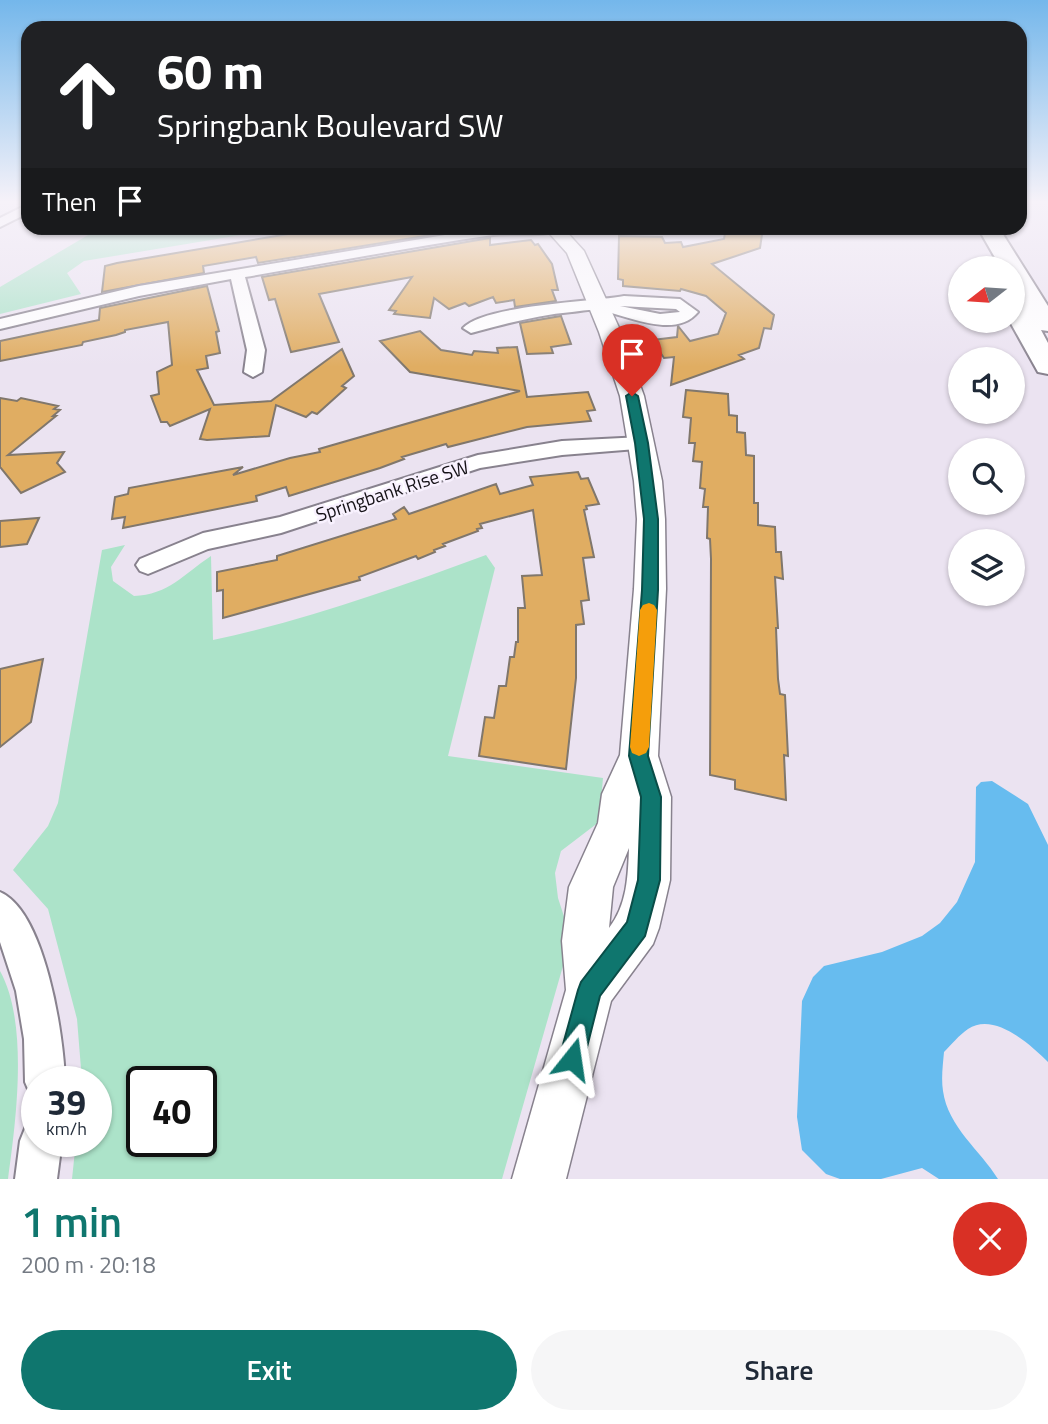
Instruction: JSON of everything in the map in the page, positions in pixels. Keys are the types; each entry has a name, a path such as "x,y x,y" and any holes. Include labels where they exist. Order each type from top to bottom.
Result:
{"highway":[{"path":"1026,290 1048,328"},
{"path":"1026,328 1048,366"}],"street":[{"path":"0,324 139,291 335,257"},
{"path":"540,1179 590,990 637,928 649,880 651,797 639,756 650,590 651,519 642,443 628,381 580,257"},
{"path":"237,273 256,350 253,372"},
{"path":"471,328 516,314 598,305"},
{"name":"Springbank Rise SW","path":"148,565 203,542 281,525 478,462 562,448 642,443"},
{"path":"0,909 20,944 32,981 40,1024 44,1066"},
{"path":"36,1179 39,1157"}],"green space":[{"path":"51,257 108,257 84,261 67,273 81,294 0,314 0,287"},
{"path":"125,545 111,567 113,581 134,596 166,588 211,556 213,640 317,613 486,555 495,568 448,756 603,778 599,822 561,851 555,873 558,898 571,938 502,1179 72,1179 74,1157 112,1157 112,1066 81,1066 77,1019 48,909 13,870 48,826 58,803 102,550"},
{"path":"0,971 15,1017 17,1044 17,1101 8,1179 0,1179"}],"water":[{"path":"992,781 1028,804 1048,845 1048,1062 1022,1039 989,1024 968,1029 944,1052 943,1091 951,1116 998,1179 939,1179 922,1168 881,1179 840,1179 826,1174 802,1150 797,1117 802,1001 813,977 824,966 882,952 922,936 940,923 957,902 975,862 976,787 981,782"}],"building":[{"path":"152,257 256,257 203,266 204,273 102,292 105,266"},
{"path":"256,257 295,257 258,263"},
{"path":"379,257 547,257 552,264 558,290 552,290 556,301 515,307 514,300 496,303 493,297 469,306 465,303 449,309 434,298 430,318 394,314 396,311 389,310 412,277 319,294 339,342 291,352 275,299 269,300 262,277"},
{"path":"619,257 733,257 712,264 774,315 771,329 764,328 759,348 739,355 744,359 671,385 674,357 664,358 652,340 677,337 678,326 690,341 718,334 726,313 706,296 681,289 623,286 623,280 618,279"},
{"path":"207,286 219,331 216,332 220,353 206,356 208,368 197,370 214,405 271,401 342,349 354,376 342,386 346,388 317,414 312,412 306,417 276,405 269,436 207,440 200,439 210,409 170,426 167,422 161,422 151,396 159,394 157,372 172,365 168,322 125,330 116,335 83,342 82,345 0,361 0,341 99,320 100,308"},
{"path":"561,316 571,344 551,347 553,353 527,354 520,323"},
{"path":"420,331 441,350 472,355 474,351 498,353 497,348 517,347 527,397 588,392 595,410 587,411 591,421 527,427 448,447 446,444 289,496 286,487 256,496 257,501 123,528 125,517 112,519 115,497 128,494 129,488 243,467 233,475 320,452 319,449 520,391 410,372 380,341"},
{"path":"686,390 728,394 729,415 737,416 737,432 745,433 746,455 754,456 754,503 758,503 758,525 775,527 776,552 781,552 783,579 775,577 778,679 780,694 785,695 788,756 784,755 786,800 735,789 735,780 710,775 710,539 707,538 708,507 703,507 705,489 700,488 702,462 693,461 695,443 689,443 691,418 683,417"},
{"path":"0,398 17,401 21,398 58,406 54,409 60,410 53,416 56,416 8,455 64,452 57,463 65,472 21,493 0,467"},
{"path":"578,472 581,479 588,478 599,504 586,506 587,509 584,510 594,557 583,558 589,600 581,601 584,624 576,625 576,678 566,769 479,756 485,717 494,718 499,686 506,686 510,657 514,657 518,642 518,608 525,608 522,576 542,575 533,510 480,524 482,528 477,529 478,531 443,544 445,546 434,550 435,552 418,559 416,556 359,577 360,580 223,618 223,590 217,591 217,572 277,560 277,556 396,519 393,514 404,507 409,514 496,484 500,494 533,485 530,477"},
{"path":"39,518 27,544 0,547 0,521"},
{"path":"43,659 31,722 0,747 0,669"}],"slow traffic":[{"path":"639,747 649,610"}],"route":[{"path":"572,1059 590,990 637,928 649,880 651,797 639,756 650,590 651,519 648,481 632,396"}]}
